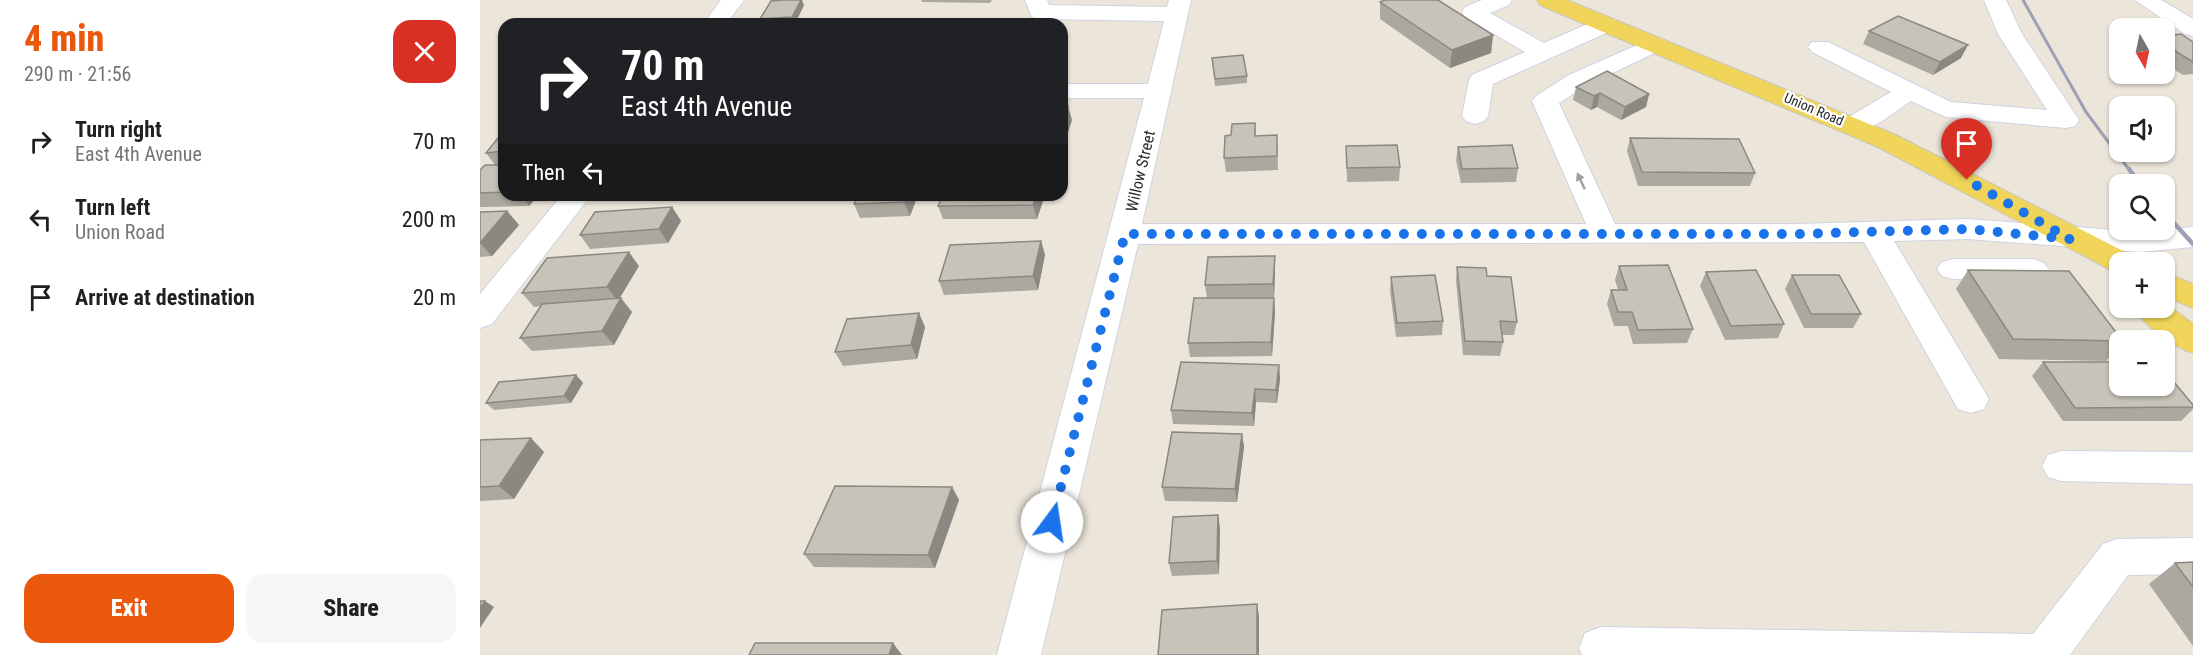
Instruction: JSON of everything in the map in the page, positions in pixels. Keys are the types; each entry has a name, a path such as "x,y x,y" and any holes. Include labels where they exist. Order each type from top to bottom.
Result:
{"main road":[{"name":"Union Road","path":"1548,0 1853,126 1970,182 2070,239"},
{"path":"2070,239 2109,257"},
{"path":"2070,239 2109,272"},
{"path":"2175,288 2193,297"},
{"path":"2163,318 2193,341"}],"street":[{"path":"719,18 733,0"},
{"path":"1036,0 1040,12 1178,7"},
{"path":"1501,0 1473,12 1544,52"},
{"path":"1820,47 1946,109 2066,120 2010,34 1995,0"},
{"path":"2146,0 2193,29"},
{"name":"Willow Street","path":"1019,655 1125,234 1178,7"},
{"path":"1474,116 1481,80 1607,24"},
{"path":"1605,234 1545,102 1578,80 1655,44"},
{"path":"1068,91 1159,91"},
{"path":"1853,126 1910,91"},
{"path":"480,316 571,201"},
{"path":"1125,234 1605,234 1968,229 2070,239 2140,242 2193,237"},
{"path":"1968,229 1994,269"},
{"path":"1873,231 1971,399"},
{"path":"1953,269 2033,270"},
{"path":"2061,466 2193,468"},
{"path":"1601,648 2043,655 2117,557 2193,556"}],"building":[{"path":"801,0 792,17 761,18 771,1"},
{"path":"1385,0 1438,0 1493,35 1452,50 1380,2"},
{"path":"1898,16 1968,45 1940,62 1869,31"},
{"path":"2181,34 2193,42 2193,62 2175,51 2175,35"},
{"path":"1243,55 1247,76 1215,79 1212,58"},
{"path":"1607,71 1649,94 1625,107 1600,93 1594,96 1576,87"},
{"path":"1255,123 1255,136 1277,135 1277,156 1224,158 1225,136 1231,135 1232,124"},
{"path":"498,138 498,152 486,153"},
{"path":"1630,138 1739,139 1755,173 1642,172"},
{"path":"1397,145 1400,167 1347,168 1346,146"},
{"path":"1512,145 1518,168 1462,169 1458,147"},
{"path":"485,165 498,165 498,192 480,193 480,170"},
{"path":"855,201 904,201 904,202 854,204"},
{"path":"940,201 1035,201 1033,205 938,206"},
{"path":"672,207 659,229 580,235 595,212"},
{"path":"507,211 480,243 480,212"},
{"path":"1041,241 1033,276 939,281 950,245"},
{"path":"629,252 607,287 522,293 547,258"},
{"path":"1275,256 1273,284 1205,285 1208,257"},
{"path":"1668,265 1693,329 1638,330 1632,312 1618,312 1611,290 1627,290 1619,266"},
{"path":"1457,267 1486,268 1487,276 1511,277 1517,322 1500,321 1503,342 1465,341"},
{"path":"1756,270 1784,324 1731,326 1706,272"},
{"path":"1968,270 2069,271 2114,330 2109,330 2109,341 2013,339"},
{"path":"1435,275 1443,321 1397,323 1391,277"},
{"path":"1792,275 1839,275 1861,314 1811,314"},
{"path":"621,298 602,331 520,338 542,304"},
{"path":"1194,298 1274,298 1271,342 1188,343"},
{"path":"919,313 911,345 835,352 847,319"},
{"path":"1181,362 1279,365 1276,390 1255,389 1252,413 1171,410"},
{"path":"2043,362 2109,362 2109,396 2175,396 2175,383 2193,405 2193,407 2075,408"},
{"path":"576,375 564,396 486,403 499,382"},
{"path":"1172,432 1242,434 1235,489 1162,487"},
{"path":"531,438 499,486 480,487 480,440"},
{"path":"835,486 952,487 928,555 804,554"},
{"path":"1218,515 1217,561 1169,563 1173,517"},
{"path":"2193,562 2193,587 2175,563"},
{"path":"1257,604 1257,655 1158,655 1162,610"},
{"path":"755,643 893,643 889,655 749,655"}],"railway":[{"path":"2023,0 2086,112 2130,171"},
{"path":"2129,169 2133,174"},
{"path":"2175,224 2193,244"}],"route":[{"path":"1052,522 1125,234 1797,234 1968,229 2070,239 1967,180"}]}
